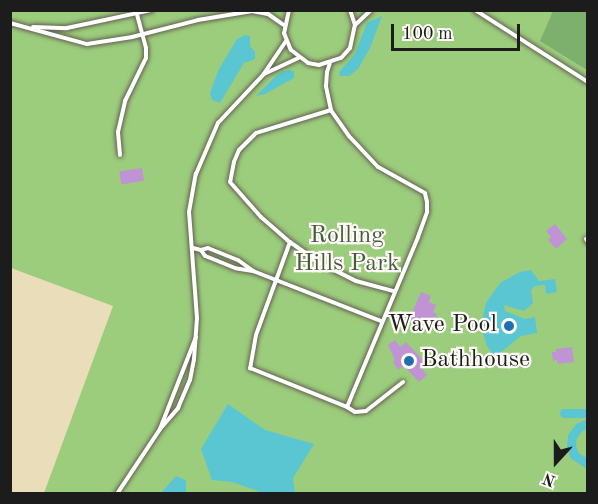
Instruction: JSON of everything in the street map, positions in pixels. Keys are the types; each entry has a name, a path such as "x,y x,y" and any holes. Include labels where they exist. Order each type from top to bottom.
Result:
{"lane":[{"path":"26,27 68,28 153,10"},
{"path":"289,10 284,25 286,41 298,58 308,63 330,63 350,48 355,25 350,10"},
{"path":"355,25 371,10"},
{"path":"475,10 588,82"},
{"path":"10,23 87,44 143,34 233,12 268,14 284,25"},
{"path":"120,155 118,132 125,101 146,58 143,34 137,15"},
{"path":"117,494 160,429 178,408 187,389 194,359 197,318 189,212 196,174 203,155 218,123 264,74 286,41"},
{"path":"264,74 298,58"},
{"path":"330,63 326,86 331,110 349,136 378,167 425,193 427,212 347,407"},
{"path":"331,110 256,133 239,150 230,182 261,217 290,242 320,263 356,280 394,291"},
{"path":"290,242 256,336 250,368 355,412 366,411 403,382"},
{"path":"193,248 201,250 208,248 238,260 252,271"},
{"path":"201,250 205,256 225,264 252,271 381,321"},
{"path":"160,429 196,338"}],"green space":[{"name":"Rolling Hills Park","path":"10,11 587,11 587,493 44,493 113,306 11,268"},
{"path":"553,11 587,11 587,70 540,41"}],"water":[{"path":"382,16 370,48 358,69 349,76 340,76 339,72 355,54 367,23"},
{"path":"245,35 250,36 250,46 255,52 255,59 244,63 220,103 212,100 210,93 219,69 237,39"},
{"path":"288,70 294,71 294,78 265,94 256,96 278,74"},
{"path":"531,270 539,281 555,279 557,292 546,294 545,285 535,286 531,290 533,303 524,311 504,305 505,311 525,319 535,317 537,333 521,336 495,357 487,346 483,333 482,320 486,303 500,283 520,272"},
{"path":"228,404 265,430 314,444 293,478 295,493 263,493 232,482 212,480 201,449"},
{"path":"176,476 186,480 186,493 161,493"}],"building":[{"path":"142,168 144,181 121,184 119,172"},
{"path":"555,224 567,239 556,249 548,240 551,237 546,231"},
{"path":"421,292 431,296 429,302 436,305 433,312 437,314 433,323 421,318 419,323 404,318 407,311 412,313"},
{"name":"Bathhouse","path":"395,340 400,347 406,342 427,364 421,368 427,375 419,382 404,366 398,370 393,362 395,360 388,345"},
{"path":"572,347 574,362 558,364 557,360 553,361 552,352 556,352 556,349"}],"waterway":[{"path":"564,413 588,413"},
{"path":"588,423 579,427 572,436 571,446 574,455 588,464"}],"place":[{"name":"Wave Pool","path":"509,326"},
{"name":"Bathhouse","path":"409,361"}]}
